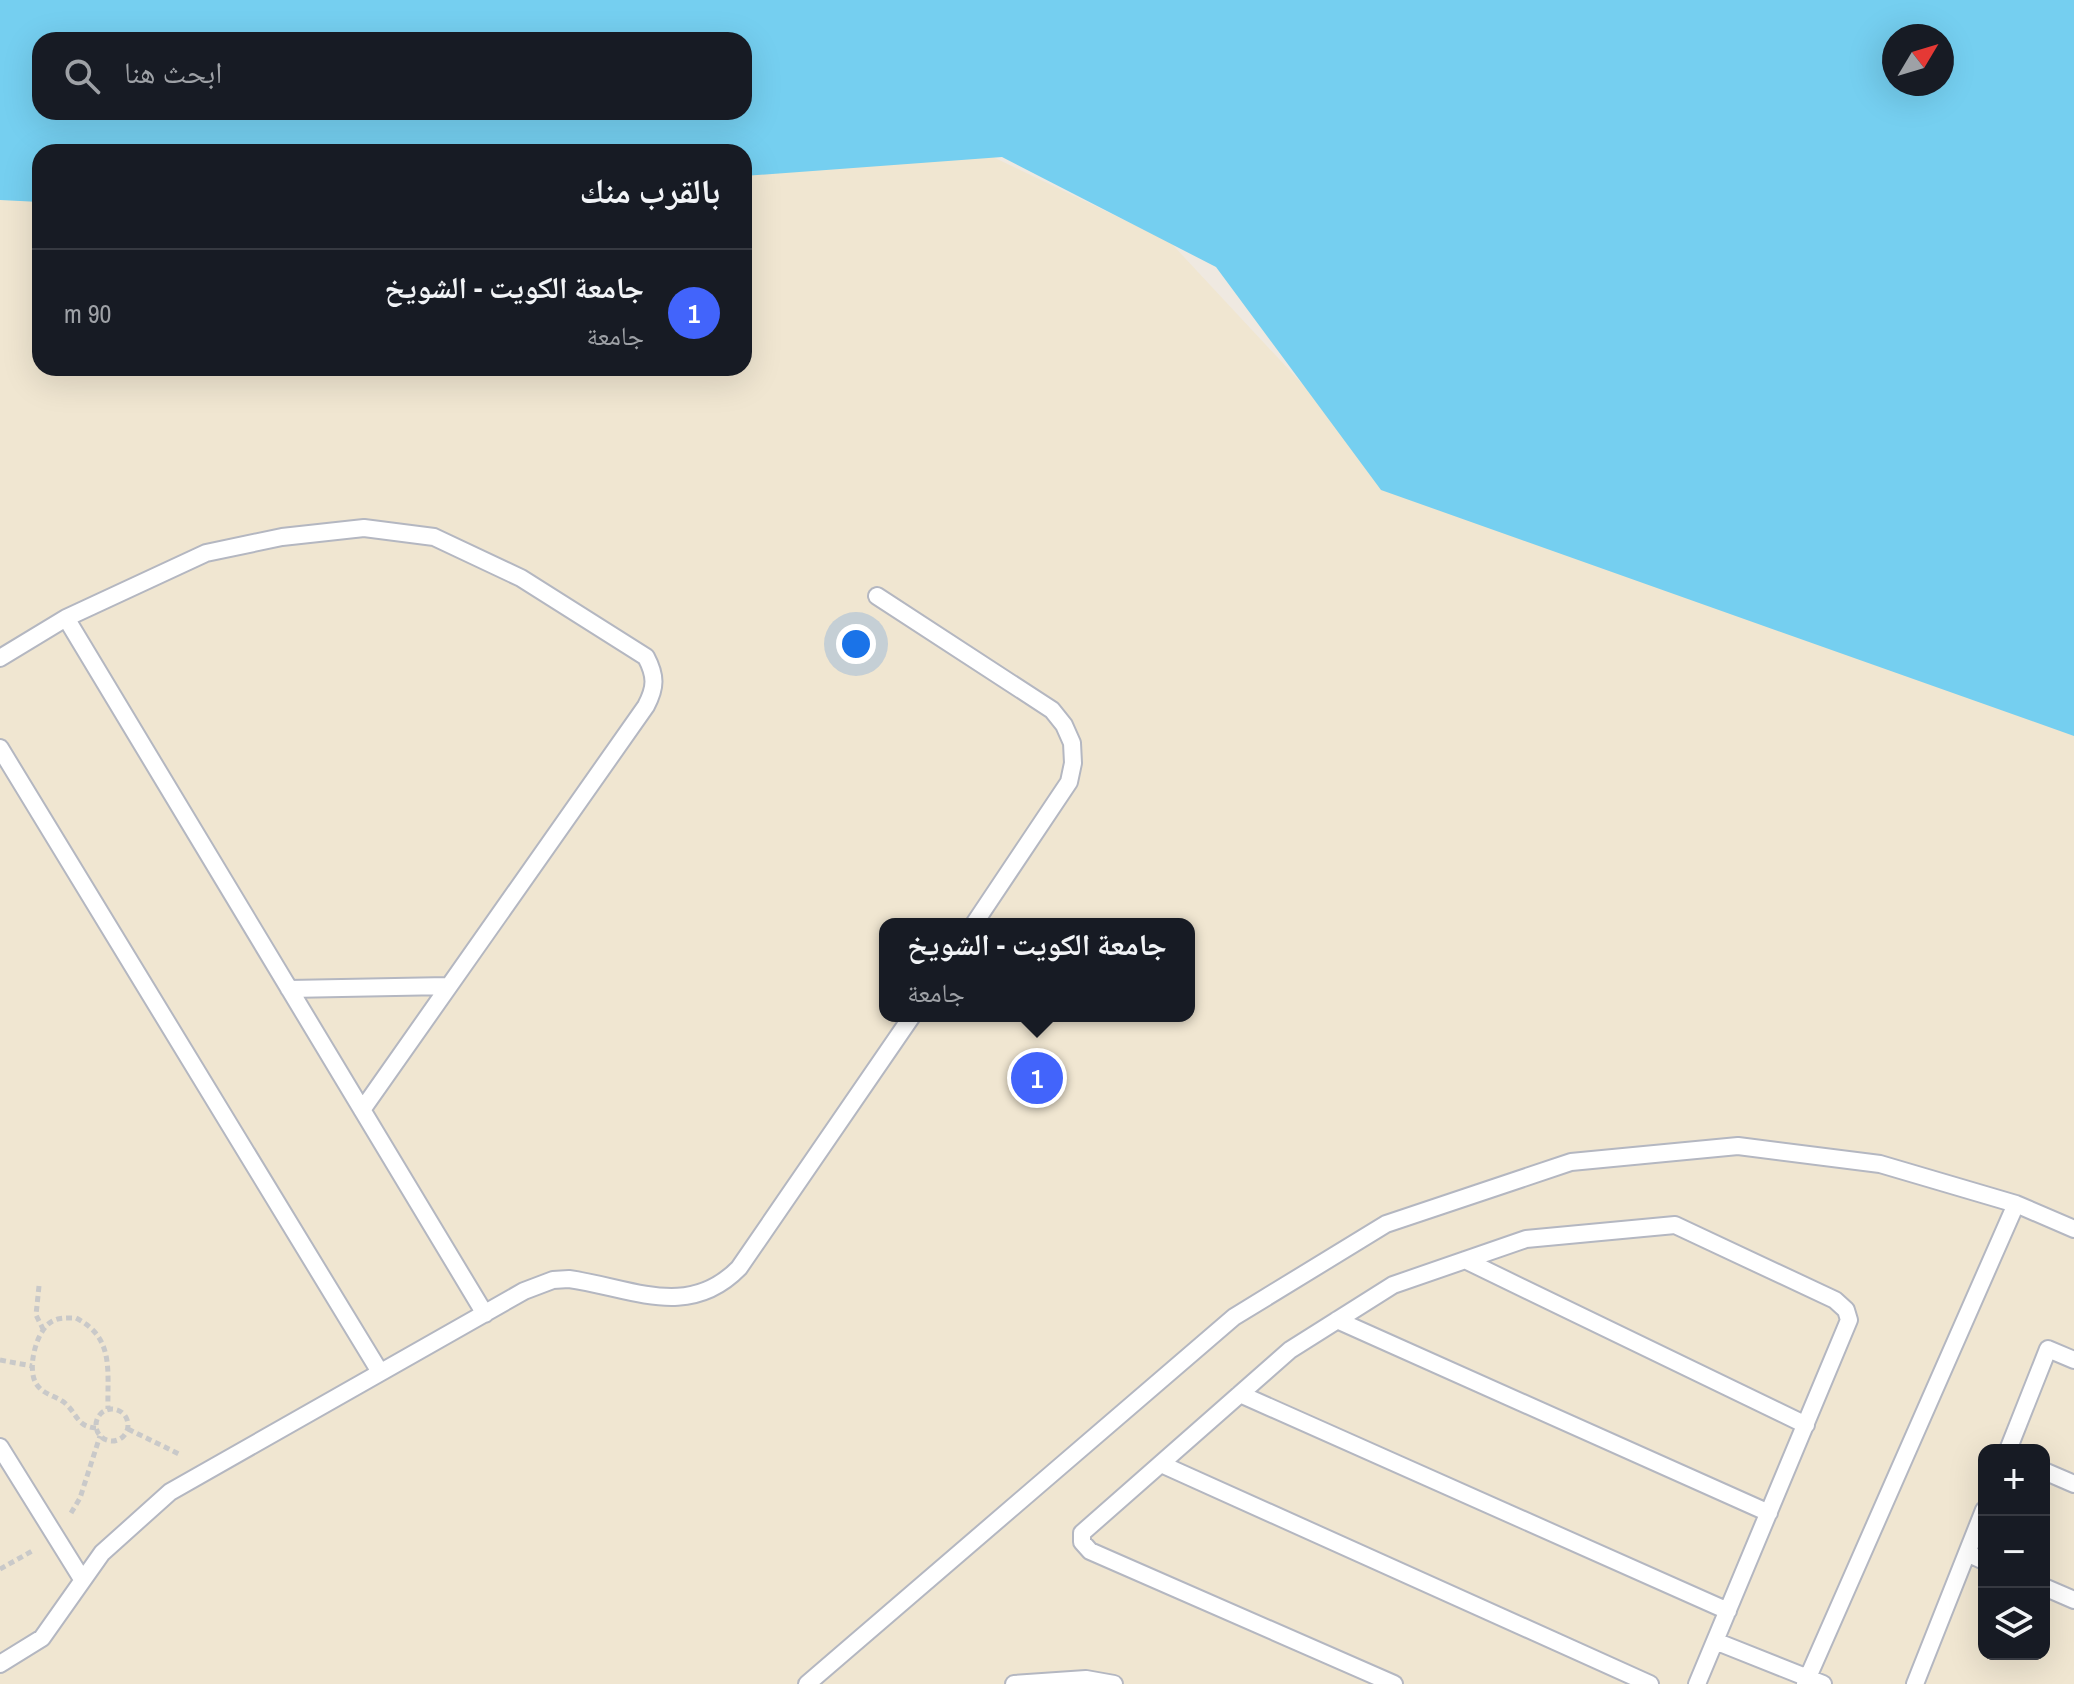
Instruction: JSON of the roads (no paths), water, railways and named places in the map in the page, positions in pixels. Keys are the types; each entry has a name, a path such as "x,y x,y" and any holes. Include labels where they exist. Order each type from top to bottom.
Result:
{"lane":[{"path":"0,658 66,618 206,553 282,537 364,528 434,537 521,578 646,657 654,673 654,690 646,706 362,1110"},
{"path":"877,596 1036,698 1064,725 1072,743 1073,763 1069,782 978,918"},
{"path":"66,618 485,1314"},
{"path":"0,748 380,1372"},
{"path":"289,989 448,986"},
{"path":"0,1664 42,1638 102,1553 170,1492 538,1284 553,1280 583,1281 672,1299 716,1288 739,1268 908,1022"},
{"path":"807,1684 1234,1317 1386,1224 1571,1162 1738,1146 1880,1164 2016,1204 2074,1229"},
{"path":"1715,1641 1811,1683 2016,1204"},
{"path":"1393,1684 1090,1551 1082,1542 1082,1533 1290,1350 1393,1285 1526,1239 1675,1225 1835,1300 1846,1310 1849,1320 1697,1684"},
{"path":"1465,1260 1806,1425"},
{"path":"1337,1320 1769,1513"},
{"path":"2010,1444 2048,1349 2074,1360"},
{"path":"1240,1394 1728,1611"},
{"path":"0,1447 82,1579"},
{"path":"1161,1464 1650,1684"},
{"path":"2050,1474 2074,1484"},
{"path":"1915,1684 1982,1516"},
{"path":"1967,1553 1978,1558"},
{"path":"2046,1588 2074,1600"},
{"path":"1014,1684 1086,1679 1114,1684"}],"water":[{"path":"0,0 2074,0 2074,736 1381,490 1216,267 1002,157 752,175 752,144 32,144 32,202 0,200"}],"place":[{"name":"جامعة الكويت - الشويخ","path":"1037,1078"}]}
